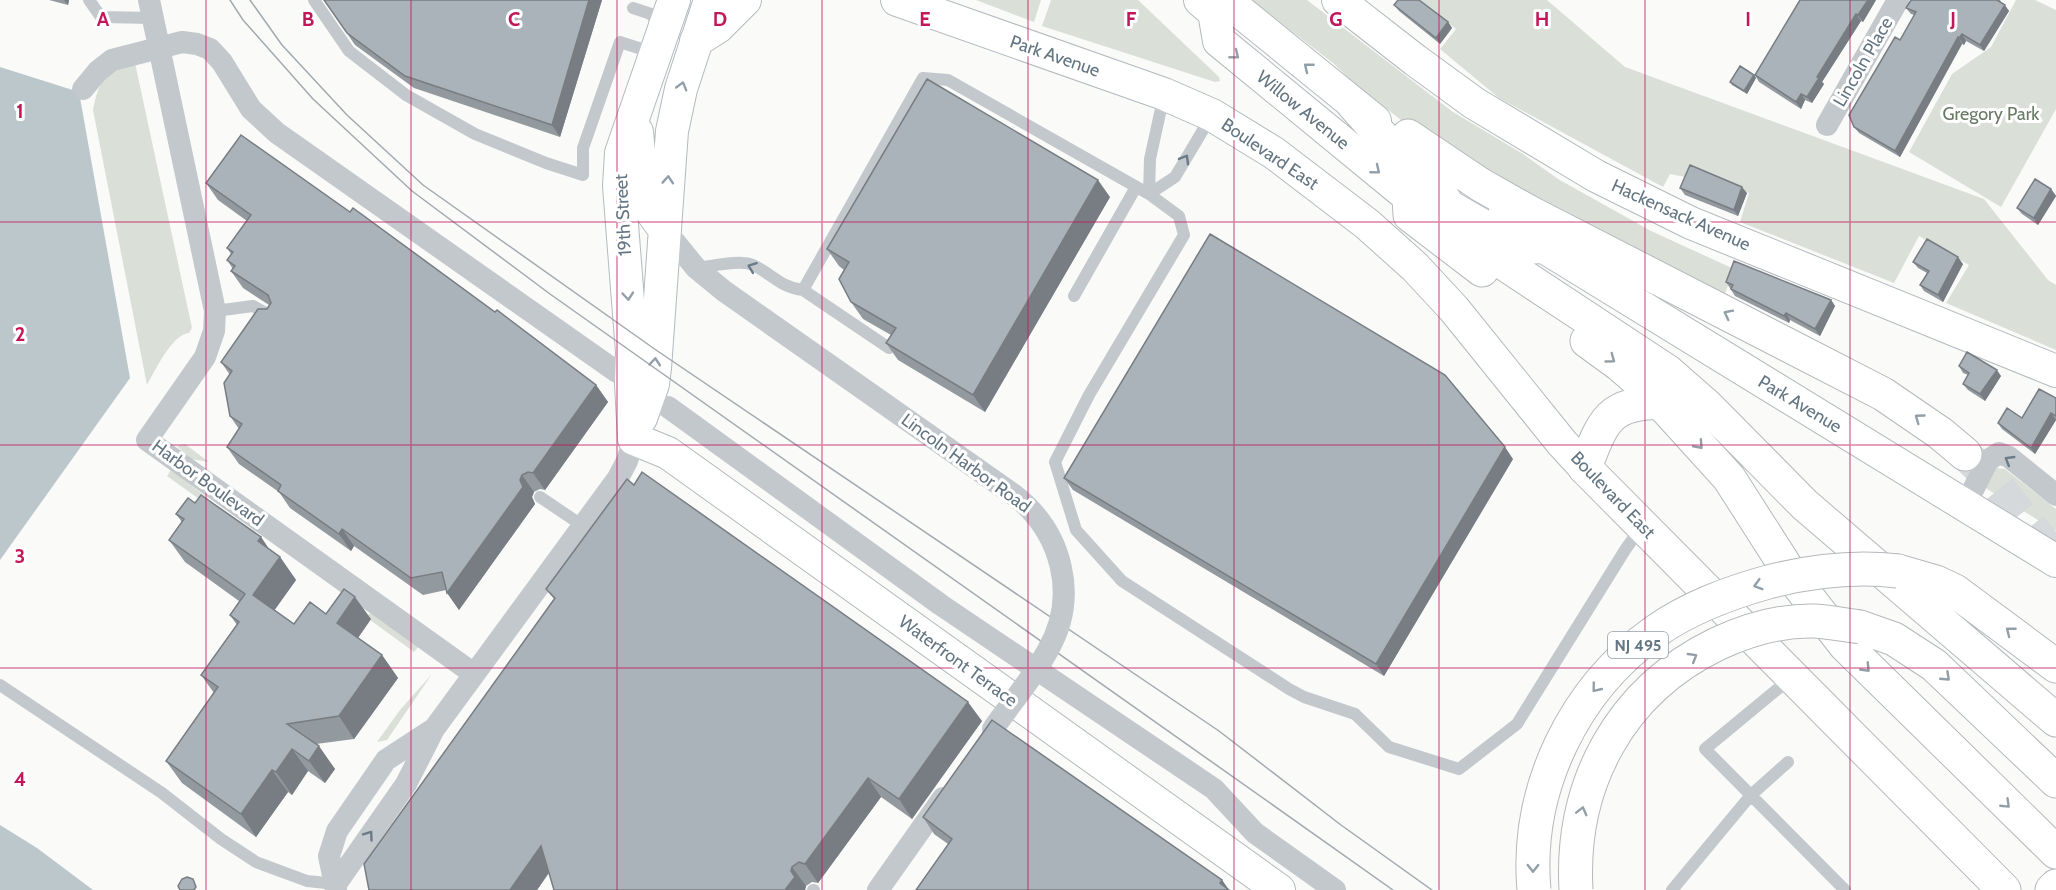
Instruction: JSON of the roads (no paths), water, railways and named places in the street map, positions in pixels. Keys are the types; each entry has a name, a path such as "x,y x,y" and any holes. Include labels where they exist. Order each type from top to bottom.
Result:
{"main road":[{"name":"19th Street","path":"634,439 632,352 619,175 621,153 674,0"},
{"name":"19th Street","path":"634,439 653,384 672,131 681,89 710,0"},
{"path":"695,42 718,27 745,0"},
{"name":"Hackensack Avenue","path":"1338,0 1474,103 1596,176 1691,223 2056,371"},
{"name":"Park Avenue","path":"917,3 1164,94 1212,115"},
{"name":"Willow Avenue","path":"1353,104 1237,9 1207,6 1219,41 1409,197"},
{"path":"1353,104 1388,143 1436,186 1475,243 1488,254 1674,376 1805,505 2056,720"},
{"path":"1353,104 1395,126 1481,185 1529,212 1883,394 1940,433 1965,454"},
{"name":"Park Avenue","path":"1353,104 1424,159 1534,228 1544,247 2056,561"},
{"path":"635,114 640,171 645,194 650,207 665,230"},
{"name":"Boulevard East","path":"1212,115 1248,136 1302,173 1395,248 1454,309 1562,443 1585,468 2004,890"},
{"name":"Park Avenue","path":"1409,197 1426,193 1522,248 1544,247"},
{"path":"1409,197 1410,215 1487,273 1620,365 1660,402 1729,478 1793,578 1845,645 2056,852"},
{"path":"1585,468 1600,429 1614,413 1642,403 1702,402"},
{"name":"Waterfront Terrace","path":"634,439 669,453 1278,890"},
{"name":"NJ 495","path":"1534,890 1534,848 1537,822 1550,770 1560,744 1586,700 1615,666 1658,630 1689,611 1730,593 1788,577 1848,568 1898,571 1936,582 1955,591 2056,666"},
{"name":"NJ 495","path":"1576,890 1576,839 1583,805 1594,772 1613,735 1636,706 1673,670 1703,651 1756,629 1814,621 1860,627 1894,639 1934,665 2056,781"},
{"path":"2052,890 2056,886"}],"street":[{"name":"Lincoln Place","path":"1827,124 1898,0"},
{"name":"Harbor Boulevard","path":"151,9 215,311 214,331 205,357 147,440 474,674"},
{"path":"83,89 98,71 112,60 182,42 210,49 222,62 251,109 277,133 617,372"},
{"name":"Lincoln Harbor Road","path":"665,230 696,268 733,298 1014,495 1031,509 1051,537 1063,573 1064,600 1058,627 1049,650 979,748"},
{"path":"668,407 941,605 1214,789 1255,833 1335,890"},
{"name":"19th Street","path":"474,674 623,470 634,439"},
{"path":"1965,506 1988,460 1999,453 2009,457 2056,495"},
{"path":"336,887 357,852 406,784 434,729 474,674"},
{"path":"336,887 329,856 333,839 342,822 386,760 434,729"},
{"path":"878,890 958,777"}],"lane":[{"path":"89,0 101,17 151,9"},
{"path":"314,0 349,51 406,95 475,134 546,163 583,175 583,148 620,42 659,42 651,14 633,8"},
{"path":"803,290 923,78 948,80 1149,194 1179,216 1184,235 1106,366 1055,462 1076,530 1122,580 1289,689 1304,697 1354,714 1389,747 1459,769 1517,724 1642,526"},
{"path":"1149,194 1150,159 1164,94"},
{"path":"1149,194 1174,177 1212,115"},
{"path":"1074,296 1136,187"},
{"path":"696,268 752,264 790,289 803,290 889,348"},
{"path":"215,311 253,306 275,319"},
{"path":"540,497 583,526"},
{"path":"1792,677 1704,749 1845,890"},
{"path":"0,685 162,793 221,839 256,862 307,881 336,887"},
{"path":"1672,890 1750,795 1788,762"}],"tunnel":[{"path":"1965,454 1993,481 2056,558"}],"tram line":[{"path":"230,0 243,20 313,99 412,191 550,294 1393,890"},
{"path":"250,0 282,45 347,115 423,185 656,350 1219,731 1341,825 1432,890"}],"park label":[{"name":"Gregory Park","path":"1991,114"}]}
